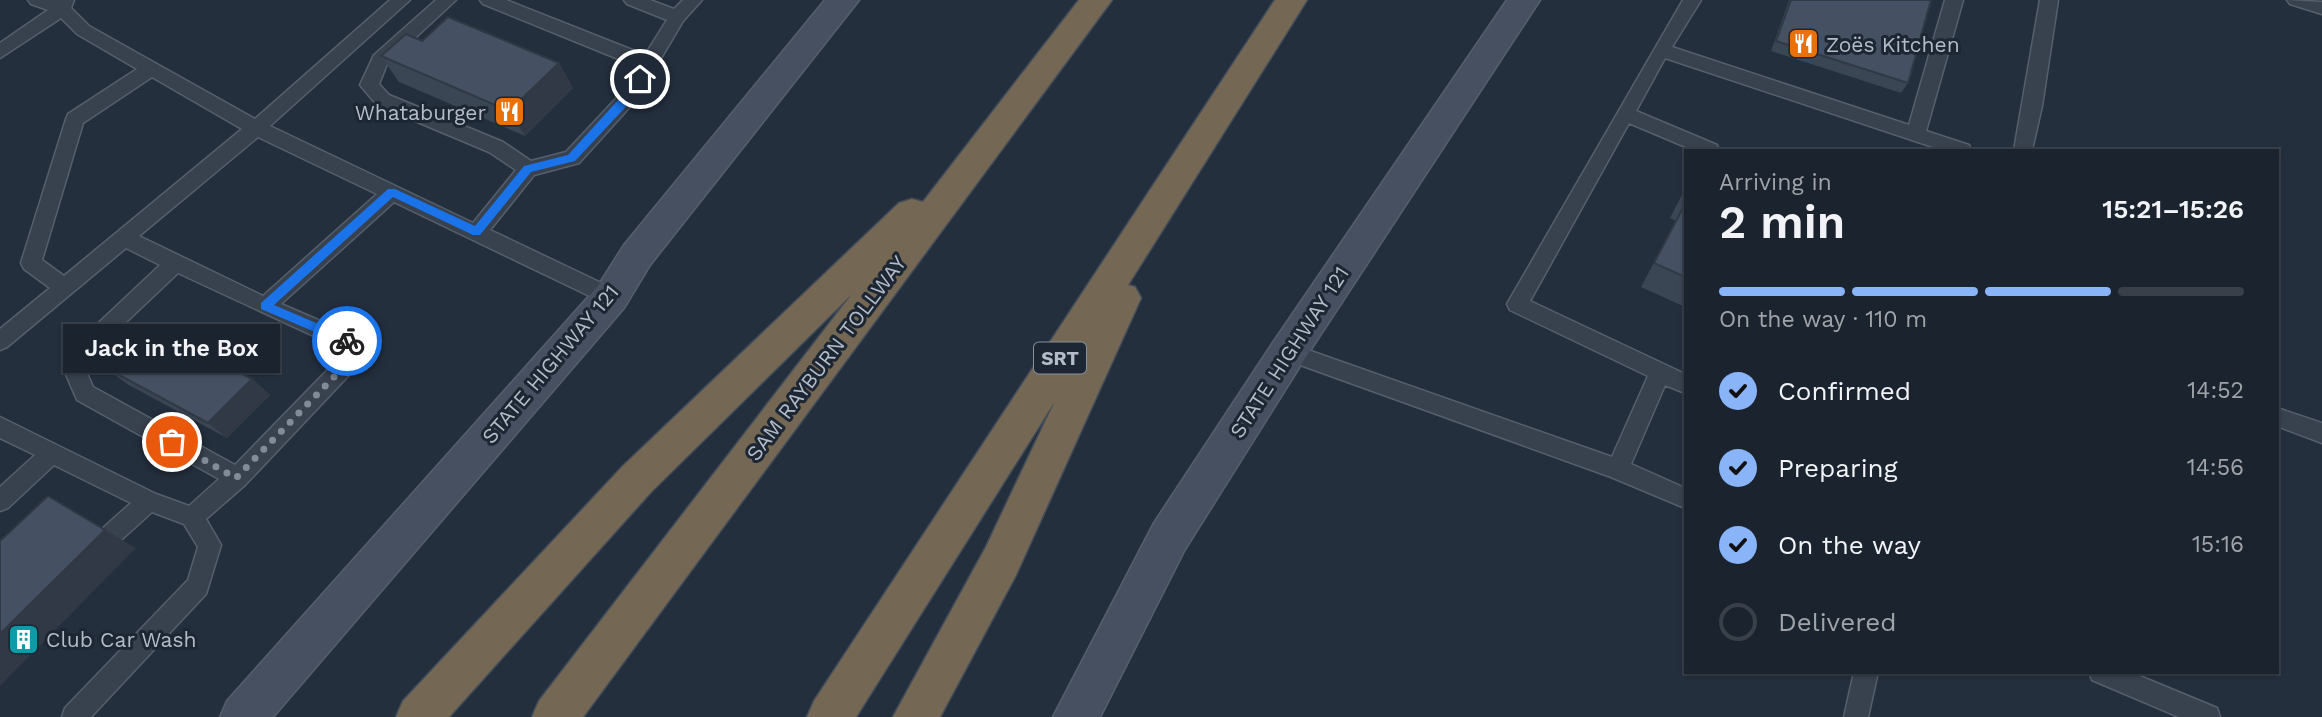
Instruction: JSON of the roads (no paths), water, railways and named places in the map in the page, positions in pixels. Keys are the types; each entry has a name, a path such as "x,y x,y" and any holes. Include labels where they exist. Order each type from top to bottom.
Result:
{"highway":[{"name":"SAM RAYBURN TOLLWAY","path":"555,717 1096,0"},
{"name":"SRT","path":"830,717 1291,0"},
{"path":"419,717 637,479 999,129"},
{"path":"916,717 1001,561 1182,168"}],"main road":[{"name":"STATE HIGHWAY 121","path":"243,717 611,297 637,255 843,0"},
{"name":"STATE HIGHWAY 121","path":"1076,717 1169,537 1288,352 1524,0"}],"lane":[{"path":"37,0 64,4 83,30 256,128 611,297"},
{"path":"0,341 256,128 401,0"},
{"path":"447,0 380,60 369,85 383,100 496,147 528,169"},
{"path":"489,0 649,64"},
{"path":"633,0 677,17"},
{"path":"477,232 528,169 572,158 631,94 677,17 693,0"},
{"path":"1684,384 1517,304 1692,0"},
{"path":"1916,134 1954,0"},
{"path":"2023,149 2033,106 2049,0"},
{"path":"2296,0 2322,8"},
{"path":"0,52 64,4"},
{"path":"1661,50 1959,149"},
{"path":"64,287 31,263 75,119 149,69"},
{"path":"1625,114 1708,149"},
{"path":"265,306 392,192"},
{"path":"122,237 265,306 362,348 236,478 192,517"},
{"path":"176,263 98,336 75,370 85,393 236,478"},
{"path":"1288,352 1618,469 1684,498"},
{"path":"1618,469 1660,372"},
{"path":"2279,418 2322,433"},
{"path":"0,427 149,501 192,517 210,545 198,586 74,717"},
{"path":"0,501 52,453"},
{"path":"112,534 149,501"},
{"path":"1856,717 1866,674"},
{"path":"2106,674 2208,717"}],"place":[{"name":"Zoës Kitchen","path":"1803,44"},
{"name":"Whataburger","path":"509,112"},
{"name":"Jack in the Box","path":"172,442"},
{"name":"Club Car Wash","path":"23,639"}]}
